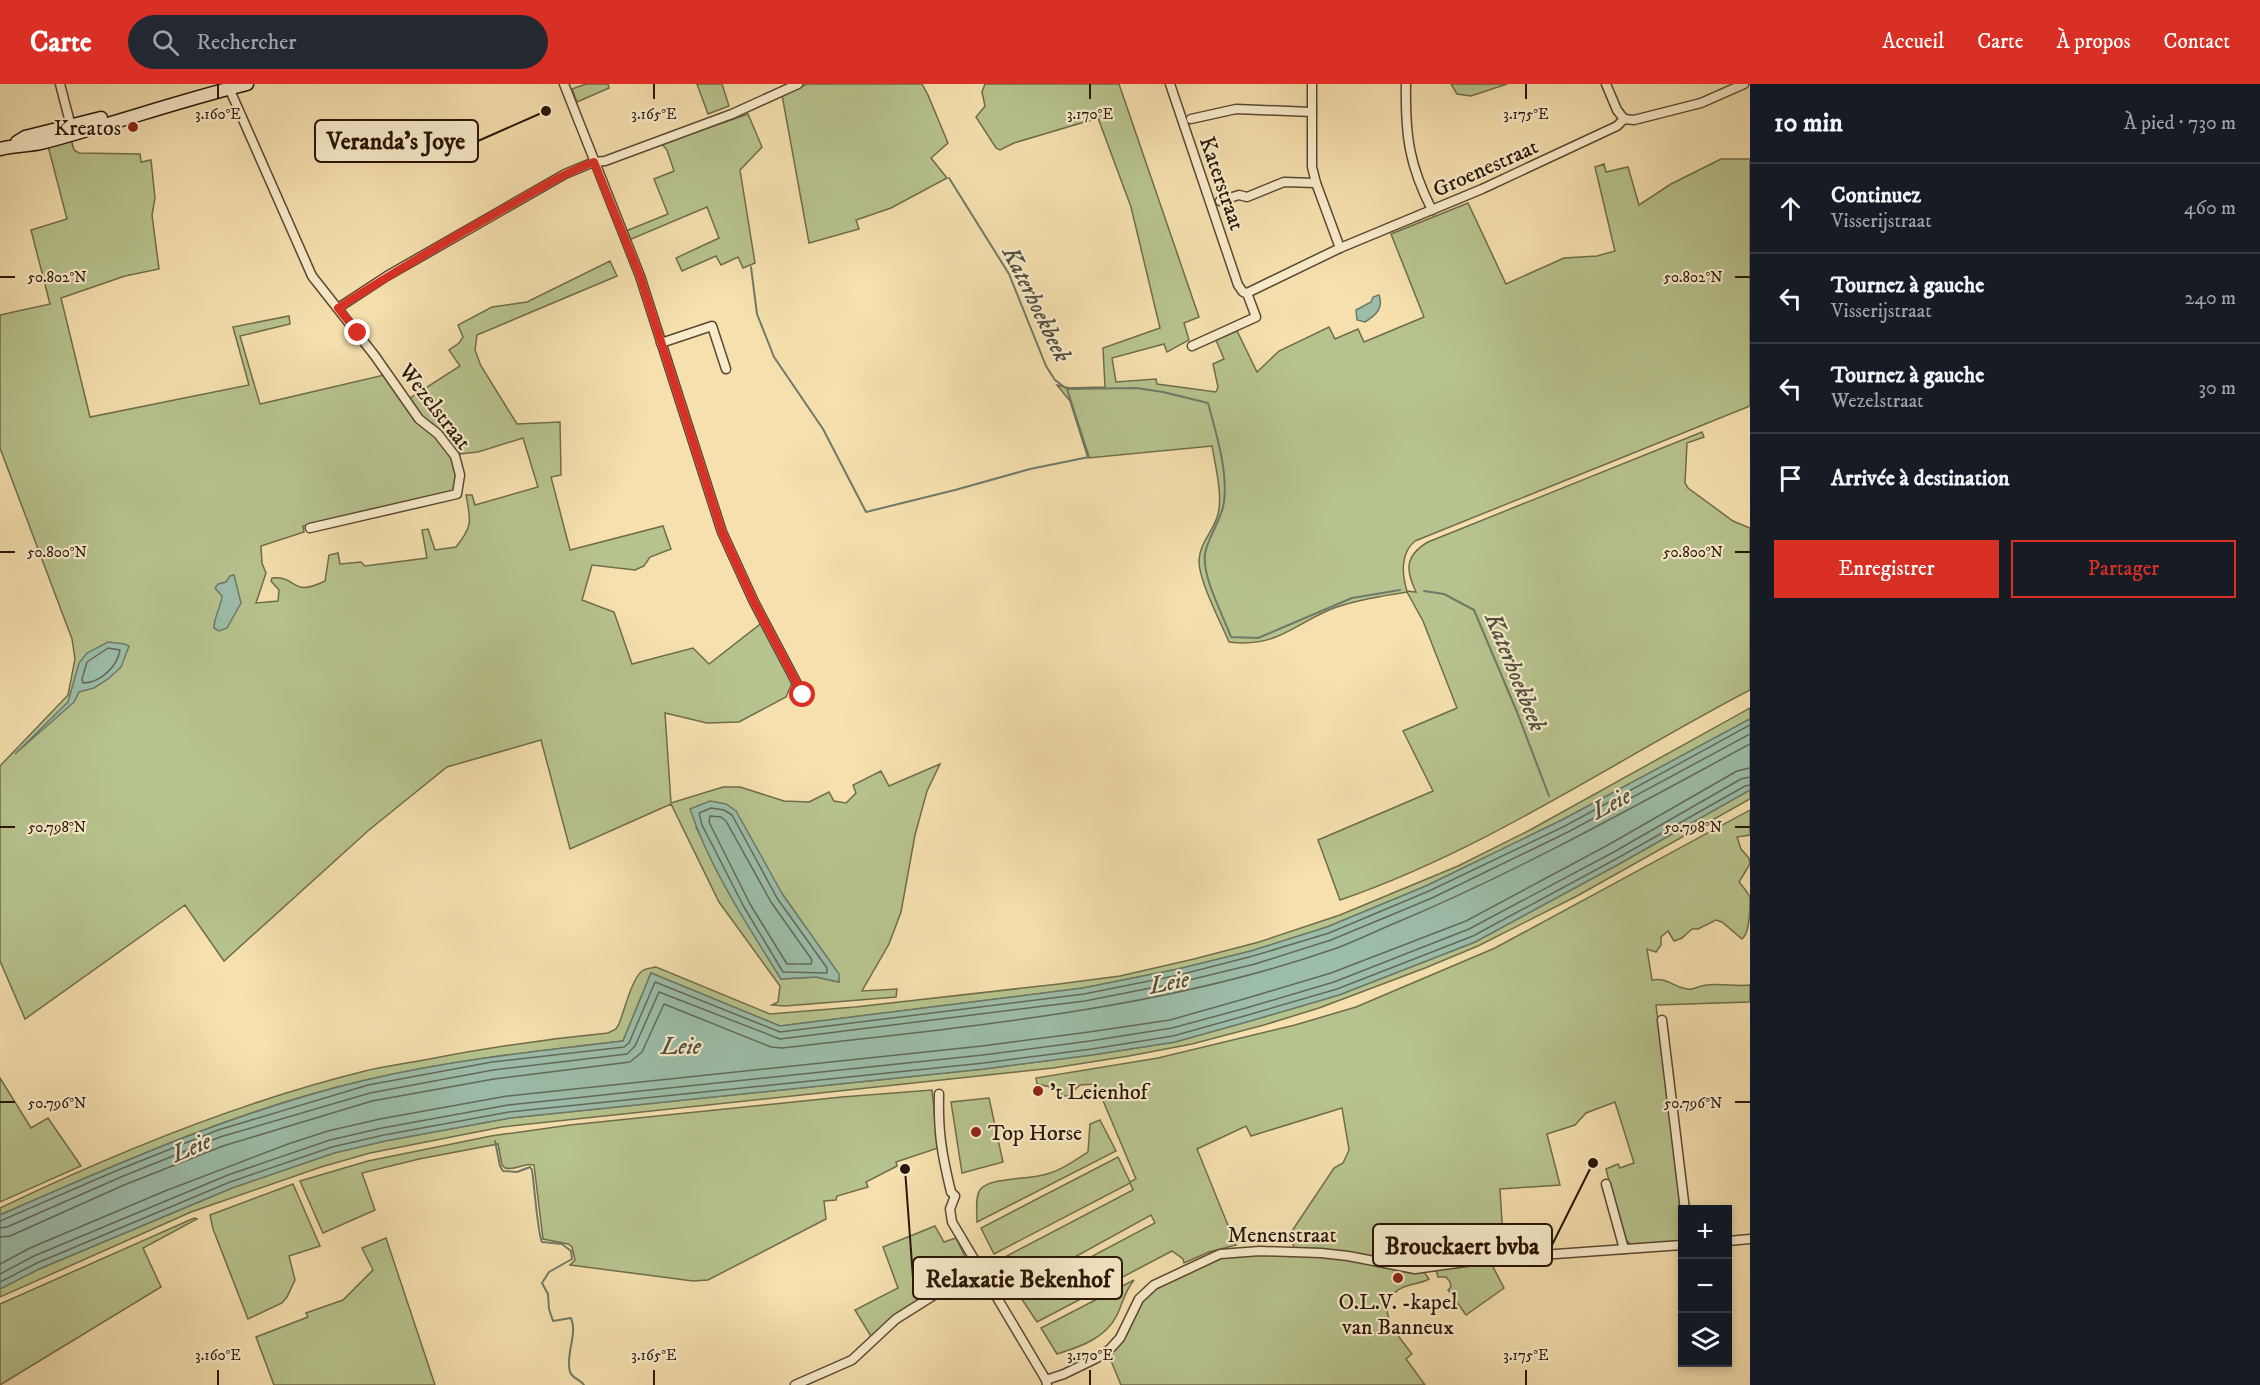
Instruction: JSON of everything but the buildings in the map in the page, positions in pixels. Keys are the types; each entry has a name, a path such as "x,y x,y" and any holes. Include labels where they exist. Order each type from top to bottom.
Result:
{"main road":[{"path":"3,148 38,144 72,130 129,117 247,84"}],"street":[{"path":"60,84 72,130"},
{"path":"564,84 640,276 722,532 754,602 803,695"},
{"path":"338,308 387,276 565,174 732,114 798,84"},
{"name":"Katerstraat","path":"1170,84 1238,285 1245,292 1256,317 1192,346"},
{"path":"1312,84 1312,159 1316,183 1340,248"},
{"path":"1406,84 1406,127 1410,154 1418,182 1432,210"},
{"path":"1606,84 1617,110 1624,119"},
{"name":"Groenestraat","path":"1245,292 1340,248 1482,189 1617,126 1624,119 1634,120 1701,103 1744,84"},
{"name":"Wezelstraat","path":"229,88 312,276 375,356 419,419 438,434 459,463 457,494 310,528"},
{"path":"1191,119 1236,109 1312,112"},
{"path":"1220,201 1239,195 1247,197 1284,182 1316,183"},
{"path":"661,343 712,326 726,369"},
{"path":"1662,1020 1684,1205"},
{"name":"Menenstraat","path":"939,1094 938,1128 941,1150 951,1192 955,1196 950,1209 952,1222 977,1268 1047,1382 1097,1358 1110,1349 1120,1338 1139,1299 1154,1285 1220,1254 1236,1251 1321,1253 1415,1269 1488,1259 1678,1245"},
{"path":"1606,1184 1624,1249"},
{"path":"1732,1241 1750,1239"},
{"path":"795,1385 852,1360 896,1319 977,1268"}],"green space":[{"path":"586,84 608,84 609,88 577,102 572,89"},
{"path":"697,84 722,84 729,106 708,114"},
{"path":"807,84 922,84 948,143 931,158 947,178 891,208 856,220 859,229 809,243 782,95"},
{"path":"985,84 1119,84 1199,317 1184,323 1189,340 1167,352 1164,344 1112,358 1116,382 1156,379 1157,384 1216,392 1218,387 1213,364 1224,359 1216,340 1237,331 1257,372 1279,351 1329,327 1335,339 1358,329 1364,342 1424,317 1391,234 1468,203 1506,284 1564,258 1597,256 1615,251 1595,167 1604,164 1606,172 1628,167 1639,205 1671,184 1721,159 1750,159 1750,406 1415,541 1407,552 1403,571 1407,591 1416,592 1410,577 1409,564 1420,547 1428,542 1702,432 1704,437 1687,443 1685,483 1688,488 1733,521 1750,528 1750,690 1498,830 1394,880 1340,900 1318,840 1433,791 1403,731 1457,708 1423,621 1407,592 1361,600 1334,608 1273,638 1246,643 1229,642 1206,589 1199,560 1219,507 1218,480 1212,446 1088,458 1070,401 1057,385 1069,388 1105,387 1103,348 1160,328 1131,207 1098,118 1014,143 1000,150 996,148 976,117 985,106 982,92"},
{"path":"1451,84 1507,84 1471,96 1457,94"},
{"path":"748,114 762,147 740,170 755,263 743,268 738,257 721,265 716,256 682,271 676,258 719,238 707,207 629,240 626,231 668,214 654,179 674,171 667,150 662,144"},
{"path":"71,139 74,150 79,153 140,154 141,162 151,160 155,198 152,215 159,269 125,276 61,298 90,417 249,385 233,327 289,316 290,324 240,336 260,404 384,375 453,457 457,480 455,490 303,526 304,532 261,546 262,563 266,573 256,603 278,601 279,590 271,581 272,578 281,578 300,587 314,586 325,581 329,555 338,553 340,564 361,562 365,566 427,558 422,530 428,529 435,550 456,547 469,523 466,495 472,495 475,505 538,487 523,438 478,452 460,454 413,407 410,398 460,366 449,350 463,337 458,325 492,307 527,302 610,261 617,276 477,335 475,350 481,366 517,424 560,422 561,475 551,477 570,550 663,526 671,549 650,557 644,566 635,570 592,565 582,600 614,612 632,664 693,648 709,664 763,622 792,683 786,697 739,722 707,723 665,713 671,803 723,787 740,787 784,801 809,802 829,792 834,801 846,803 856,793 853,785 881,771 889,786 940,764 927,791 915,835 901,912 889,944 862,991 897,989 896,997 785,1006 772,1005 778,1002 780,986 719,902 671,804 570,849 541,740 447,767 369,830 224,961 185,905 25,1019 0,961 0,766 68,695 75,659 72,639 0,448 0,315 50,304 31,230 67,219 48,146","holes":["696,827 783,895 838,974 839,982 816,977 781,979 739,910"]},
{"path":"1750,708 1750,719 1562,820 1426,886 1327,927 1251,951 1178,969 1083,988 780,1026 651,973 623,1041 430,1067 319,1092 180,1139 0,1215 0,1208 134,1148 225,1113 318,1083 372,1069 470,1052 608,1033 616,1029 619,1024 638,975 649,968 656,967 770,1014 855,1007 1120,976 1259,942 1340,915 1458,866 1530,830"},
{"path":"1750,790 1750,799 1577,896 1478,946 1319,1008 1264,1025 1192,1044 1053,1068 502,1127 370,1153 321,1167 191,1212 0,1297 0,1289 39,1269 232,1188 334,1153 385,1141 510,1118 984,1069 1092,1055 1175,1042 1250,1021 1339,995 1475,942"},
{"path":"1750,810 1750,835 1737,837 1750,864 1739,882 1750,898 1749,921 1745,936 1742,939 1722,922 1716,920 1698,929 1692,929 1682,938 1674,941 1668,931 1661,937 1661,945 1656,952 1647,949 1652,980 1667,981 1690,989 1714,984 1750,985 1750,1002 1656,1005 1681,1205 1678,1205 1678,1242 1631,1245 1623,1237 1606,1169 1618,1164 1620,1168 1634,1163 1615,1102 1586,1113 1575,1125 1547,1134 1560,1185 1500,1189 1504,1255 1417,1266 1349,1252 1294,1248 1290,1234 1334,1168 1343,1163 1349,1150 1342,1108 1251,1136 1246,1126 1197,1149 1236,1245 1209,1252 1184,1263 1183,1259 1172,1251 1037,1322 1019,1295 1155,1223 1151,1215 1015,1290 999,1260 1133,1190 1130,1183 994,1254 981,1228 1118,1157 1130,1182 1136,1179 1096,1084 1080,1085 1068,1096 1063,1096 1056,1088 1037,1084 1036,1078 1158,1058 1295,1025 1356,1007 1495,948"},
{"path":"0,1078 31,1128 48,1118 81,1166 0,1202"},
{"path":"932,1090 938,1148 896,1162 897,1166 866,1182 868,1187 837,1196 836,1200 824,1201 826,1219 708,1280 693,1281 570,1265 575,1260 572,1247 568,1244 543,1239 534,1165 505,1168 502,1165 498,1144 419,1159 362,1173 375,1210 323,1233 300,1181 368,1161 491,1136 570,1125"},
{"name":"Top Horse","path":"989,1098 1003,1162 962,1173 951,1102"},
{"path":"1100,1120 1116,1151 977,1222 977,1197 984,1186 998,1181 1045,1175 1071,1163 1088,1152 1090,1124"},
{"path":"293,1184 320,1246 289,1256 295,1280 287,1297 282,1303 248,1319 213,1229 210,1215"},
{"path":"194,1218 197,1219 143,1248 161,1287 0,1385 0,1304"},
{"path":"935,1226 944,1242 956,1238 968,1263 966,1271 872,1338 855,1310 898,1288 883,1247"},
{"path":"386,1238 435,1385 274,1385 256,1337 308,1317 306,1313 343,1300 373,1270 362,1248"},
{"path":"1269,1254 1345,1259 1409,1273 1424,1272 1429,1279 1405,1286 1390,1297 1387,1314 1395,1331 1412,1354 1406,1359 1425,1385 1121,1385 1109,1356 1122,1342 1138,1307 1154,1289 1217,1259"},
{"path":"1491,1263 1504,1288 1466,1315 1448,1290 1451,1287 1450,1282 1446,1277 1438,1277 1436,1270"},
{"path":"1134,1280 1126,1292 1117,1315 1106,1330 1083,1345 1057,1354 1041,1328"}],"water":[{"path":"1379,295 1380,307 1376,314 1365,322 1357,320 1356,310"},
{"path":"234,575 241,603 227,628 219,631 214,628 214,624 222,596 215,588"},
{"path":"108,642 129,646 121,667 94,688 79,692 74,702 15,754 68,702 79,663 87,653"},
{"name":"Leie","path":"1750,719 1750,790 1475,942 1339,995 1175,1042 1092,1055 984,1069 510,1118 385,1141 334,1153 232,1188 39,1269 0,1289 0,1215 180,1139 319,1092 430,1067 623,1041 651,973 780,1026 1083,988 1178,969 1251,951 1327,927 1426,886 1562,820"},
{"path":"710,801 726,804 736,811 783,895 839,974 839,982 816,977 781,979 731,897 698,831 690,809"}],"waterway":[{"name":"Katerhoekbeek","path":"949,178 1009,274 1046,366 1055,380 1067,389 1136,388 1208,403 1220,452 1225,490 1223,509 1206,548 1205,563 1210,585 1231,637 1258,638 1352,598 1400,590"},
{"path":"751,267 757,314 774,357 823,429 866,512 1030,469 1089,457 1067,389"},
{"name":"Katerhoekbeek","path":"1424,591 1444,594 1474,610 1549,796"},
{"path":"495,1141 503,1171 517,1172 530,1167 532,1170 542,1242 562,1244 571,1251 572,1259 549,1272 542,1283 548,1294 553,1321 571,1318 573,1331 569,1358 570,1372 584,1385"}],"place":[{"name":"Veranda's Joye","path":"546,111"},
{"name":"Kreatos","path":"133,127"},
{"name":"'t Leienhof","path":"1038,1091"},
{"name":"Top Horse","path":"976,1132"},
{"name":"Brouckaert bvba","path":"1593,1163"},
{"name":"Relaxatie Bekenhof","path":"905,1169"},
{"name":"O.L.V. -kapel van Banneux","path":"1398,1278"}],"route":[{"path":"358,333 338,308 387,276 565,174 594,162 640,276 722,532 754,602 803,695"}]}
